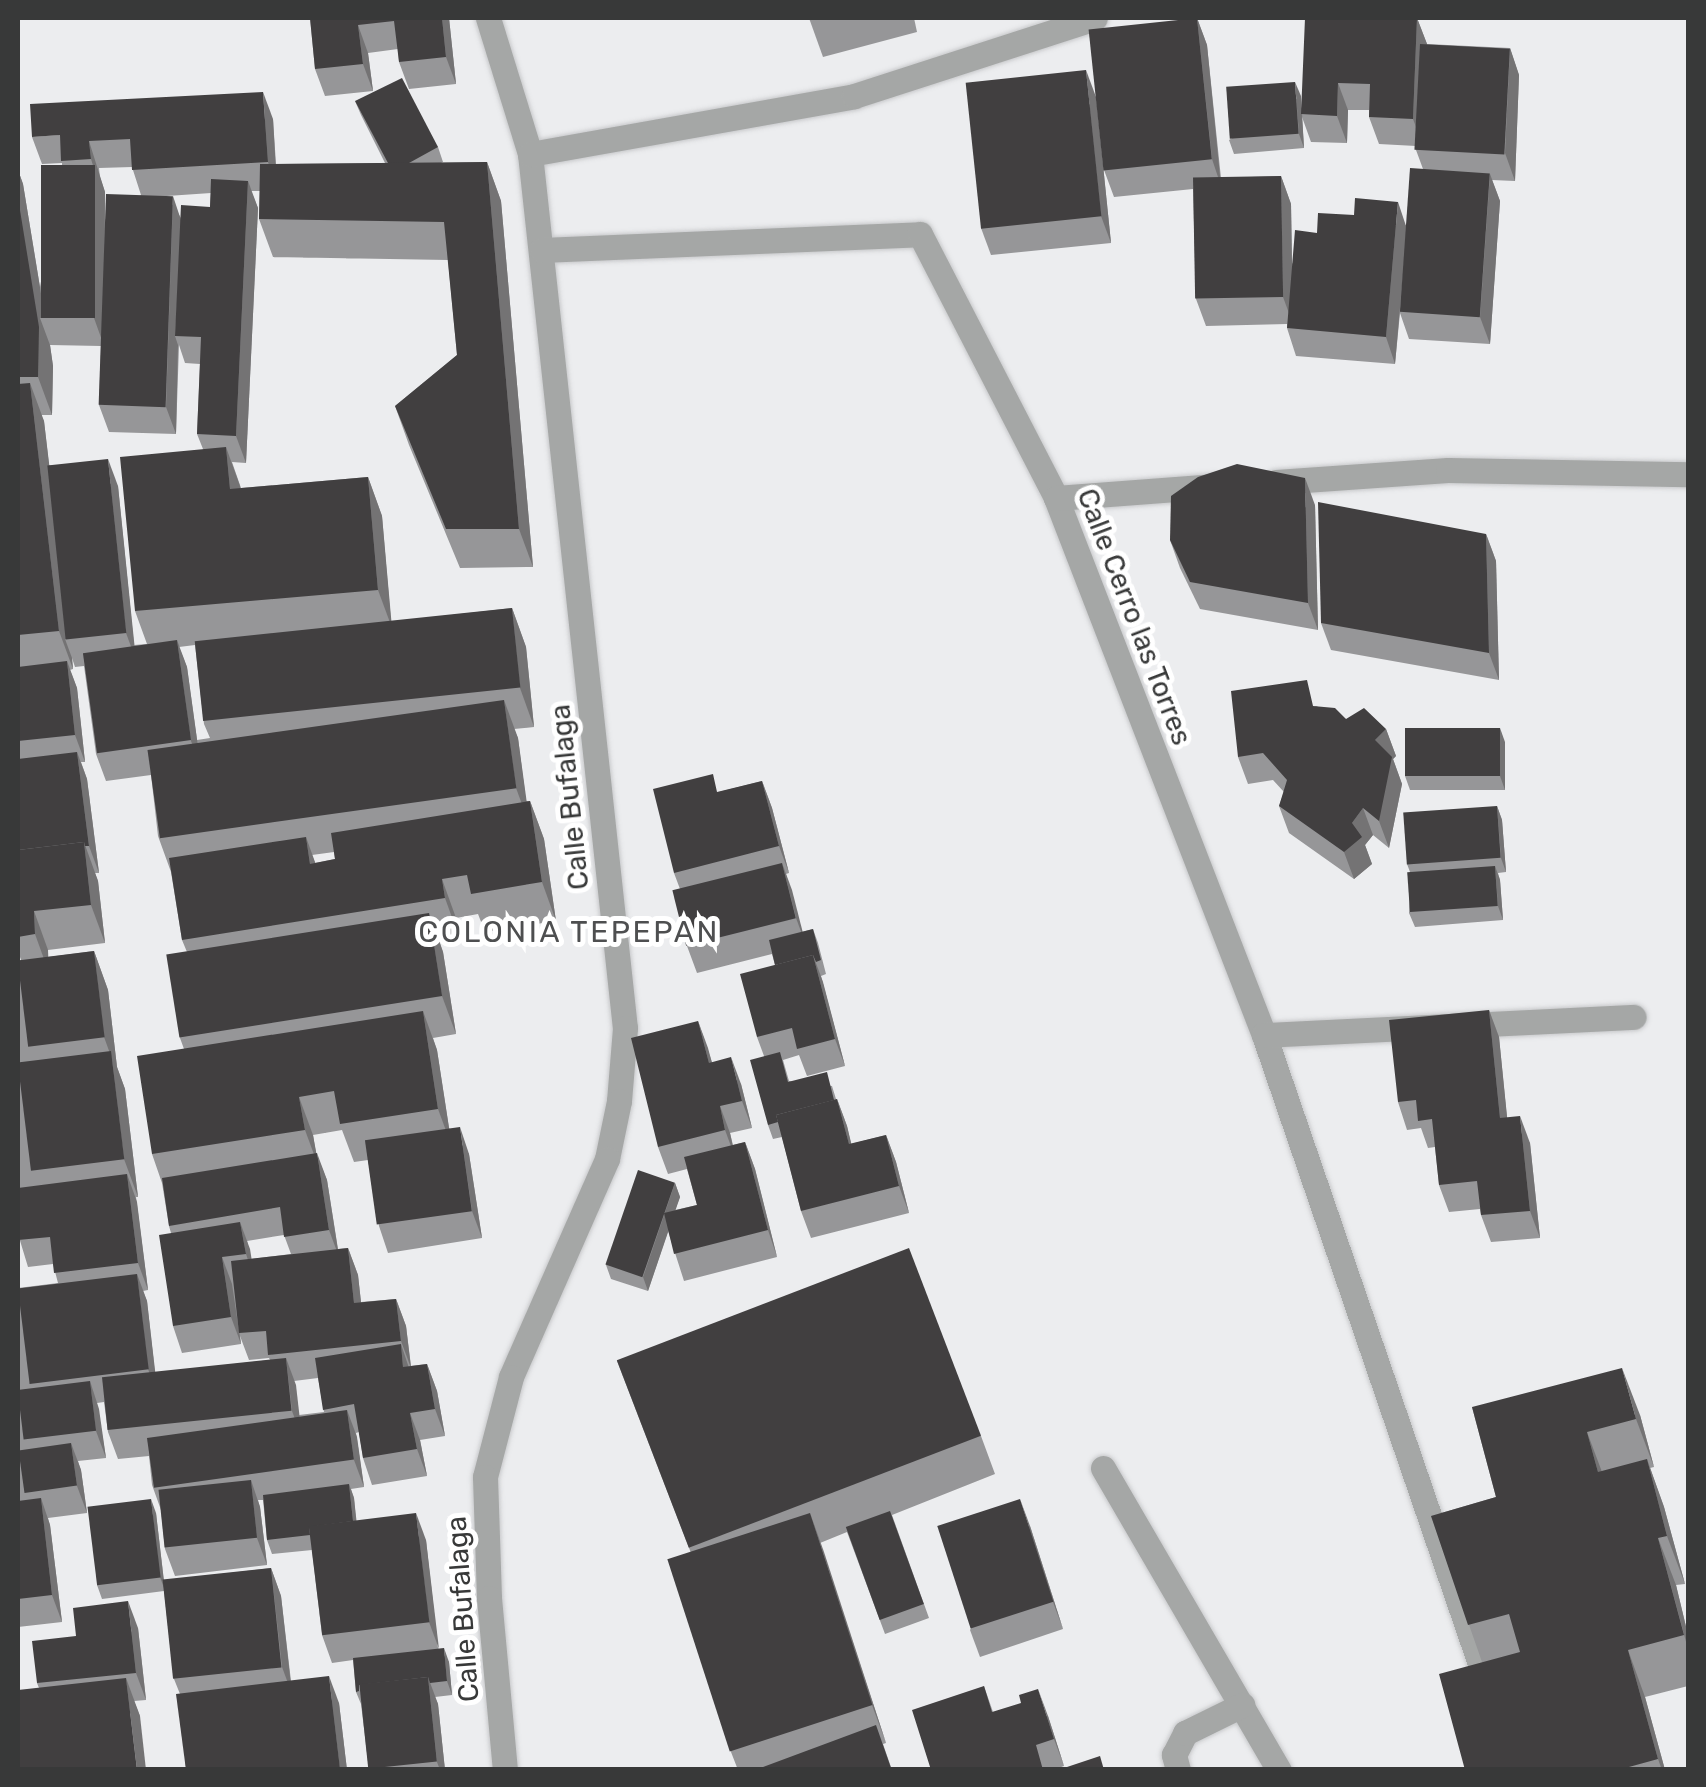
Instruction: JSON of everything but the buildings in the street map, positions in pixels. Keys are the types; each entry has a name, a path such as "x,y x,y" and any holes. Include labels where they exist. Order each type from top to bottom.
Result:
{"street":[{"path":"488,18 530,154 854,96 1095,18"},
{"name":"Calle Bufalaga","path":"505,1770 488,1598 485,1477 511,1377 607,1160 619,1101 624,1028 530,154"},
{"name":"Calle Cerro las Torres","path":"542,250 920,234 1056,498 1264,1035 1489,1690"},
{"path":"1056,498 1448,470 1688,474"},
{"path":"1264,1035 1634,1017"},
{"path":"1103,1468 1280,1770"},
{"path":"1178,1770 1174,1755 1185,1734 1242,1704"}],"district":[{"name":"COLONIA TEPEPAN","path":"569,932"}]}
